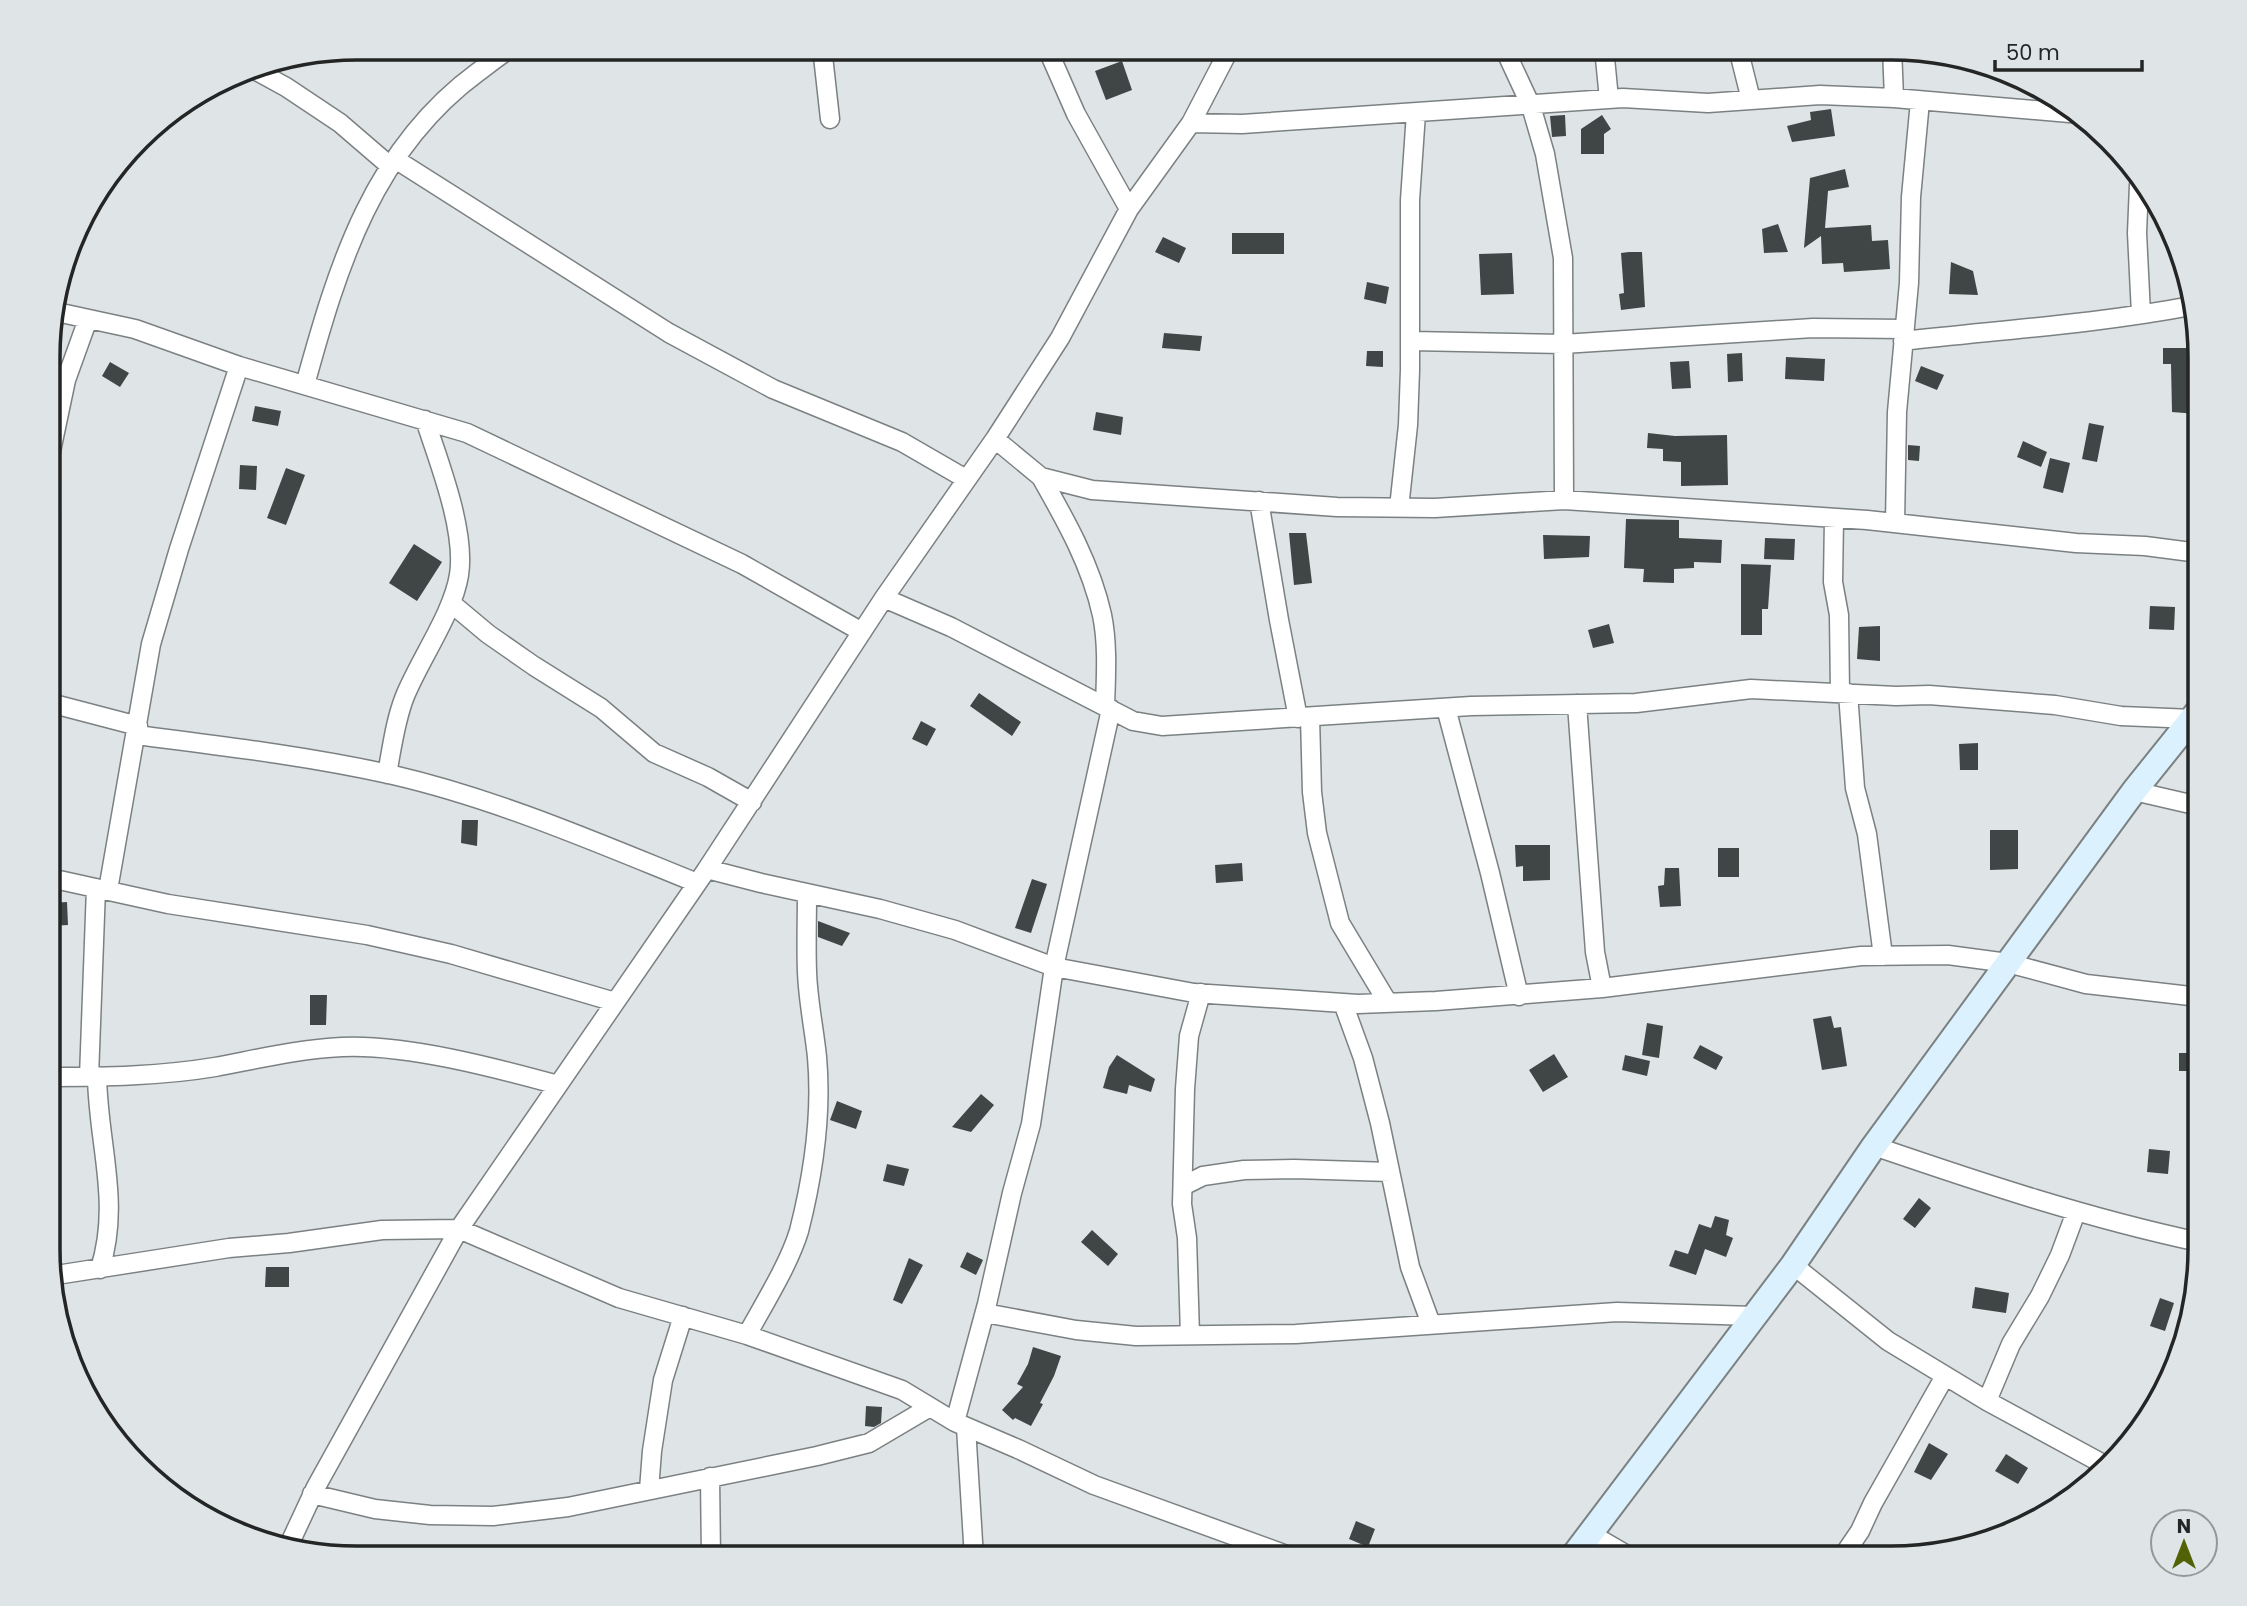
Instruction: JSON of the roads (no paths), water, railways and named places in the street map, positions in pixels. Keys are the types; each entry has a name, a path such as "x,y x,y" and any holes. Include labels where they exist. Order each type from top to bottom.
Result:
{"street":[{"path":"305,385 347,248 377,186 414,132 450,92 491,60"},
{"path":"823,60 830,119"},
{"path":"1052,60 1076,114 1129,209"},
{"path":"292,1539 312,1494 459,1229 702,876 884,598 995,439 1060,338 1129,209 1191,123 1224,60"},
{"path":"1510,60 1531,106 1545,154 1563,258 1564,500"},
{"path":"1605,60 1609,99"},
{"path":"1741,60 1751,100"},
{"path":"1892,60 1894,99"},
{"path":"263,74 340,123 393,162 669,333 773,389 902,443 966,479"},
{"path":"1191,123 1242,124 1609,99 1708,103 1820,95 2058,112"},
{"path":"1895,523 1897,412 1909,283 1911,197 1920,101"},
{"path":"1399,508 1408,425 1411,341 1410,200 1416,113"},
{"path":"2139,194 2137,233 2141,314"},
{"path":"1411,341 1563,344 1813,328 1904,335 2141,314 2183,307"},
{"path":"63,313 135,329 239,366 467,433 544,467 742,564 862,632"},
{"path":"60,408 66,380 89,319"},
{"path":"100,1269 107,1248 111,1208 93,1077 102,889 137,730 151,644 239,366"},
{"path":"387,774 395,731 405,698 451,603 459,574 460,549 425,420"},
{"path":"973,1546 960,1424 1012,1193 1031,1124 1054,967 1108,708 1102,615 1085,559 1041,477 995,439"},
{"path":"1041,477 1092,490 1337,507 1435,508 1564,500 1895,523 2076,543 2145,546 2188,552"},
{"path":"1259,501 1279,620 1304,718 1317,833 1337,912 1340,923 1359,957 1388,1003"},
{"path":"1834,518 1833,582 1839,615 1844,693 1855,789 1867,834 1883,956"},
{"path":"884,598 951,627 1133,721 1162,726 1446,708 1636,703 1751,689 1929,695 2055,705 2121,716 2188,715"},
{"path":"451,603 488,634 601,708 654,753 697,772 752,802"},
{"path":"1577,704 1595,952 1602,988"},
{"path":"60,706 137,730 387,774 446,790 702,876 807,892 868,906 955,930 1054,967 1201,993 1343,1003 1388,1003 1518,996 1602,988 1861,956 1948,956 2008,963 2086,984 2188,996"},
{"path":"1446,708 1490,873 1518,996"},
{"path":"1580,1546 1793,1265 1874,1146 2134,791 2188,725"},
{"path":"2134,791 2188,803"},
{"path":"60,880 168,904 367,935 451,954 615,1002"},
{"path":"747,1335 774,1286 798,1233 811,1168 817,1119 817,1058 807,971 807,892"},
{"path":"1190,1335 1183,1186 1189,1035 1201,993"},
{"path":"1343,1003 1363,1058 1410,1267 1431,1324"},
{"path":"60,1077 93,1077 215,1067 260,1057 344,1047 392,1050 440,1058 558,1085"},
{"path":"1874,1146 2014,1194 2138,1229 2188,1240"},
{"path":"1183,1186 1203,1176 1244,1170 1390,1172"},
{"path":"1987,1401 2011,1344 2040,1296 2060,1255 2076,1212"},
{"path":"61,1275 229,1248 382,1230 459,1229 619,1298 747,1335 902,1390 960,1424 1094,1485 1260,1546"},
{"path":"1793,1265 1888,1341 1987,1401 2098,1461"},
{"path":"985,1313 1076,1330 1136,1336 1296,1334 1617,1312 1755,1316"},
{"path":"649,1490 663,1380 683,1316"},
{"path":"1850,1546 1945,1376"},
{"path":"312,1494 375,1509 430,1516 493,1516 568,1507 869,1443 930,1407"},
{"path":"710,1477 712,1546"},
{"path":"1589,1533 1612,1546"}]}
